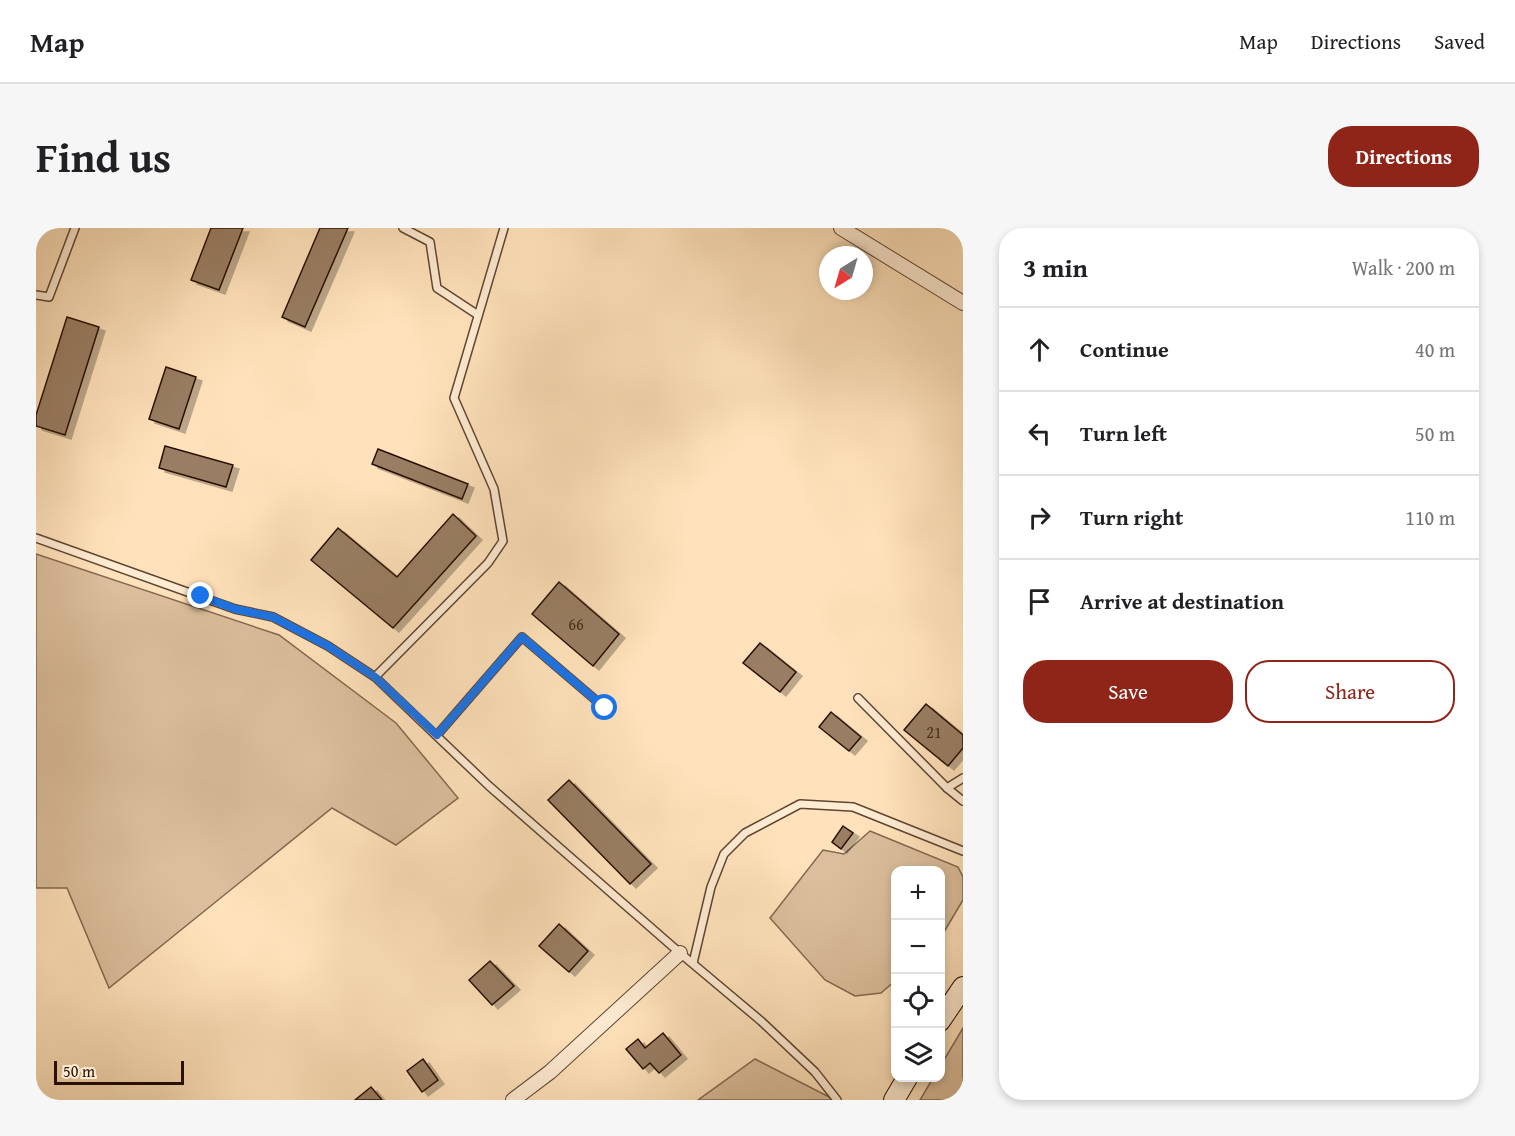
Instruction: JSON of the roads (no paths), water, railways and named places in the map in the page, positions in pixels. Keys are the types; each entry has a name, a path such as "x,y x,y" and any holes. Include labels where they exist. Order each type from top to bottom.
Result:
{"street":[{"path":"841,228 963,303"},
{"path":"513,1100 550,1072 680,953"},
{"path":"945,1014 963,987"},
{"path":"894,1100 904,1082"}],"lane":[{"path":"36,295 49,297 75,228"},
{"path":"403,228 430,242 437,288 478,315"},
{"path":"375,677 488,563 503,541 494,489 454,398 504,228"},
{"path":"36,538 235,609 273,617 328,646 375,677 489,786 761,1021 814,1072 837,1100"},
{"path":"437,735 522,637 605,708"},
{"path":"858,698 947,788 963,801"},
{"path":"947,788 963,778"},
{"path":"693,963 711,886 724,854 745,833 800,804 853,807 963,851"}]}
